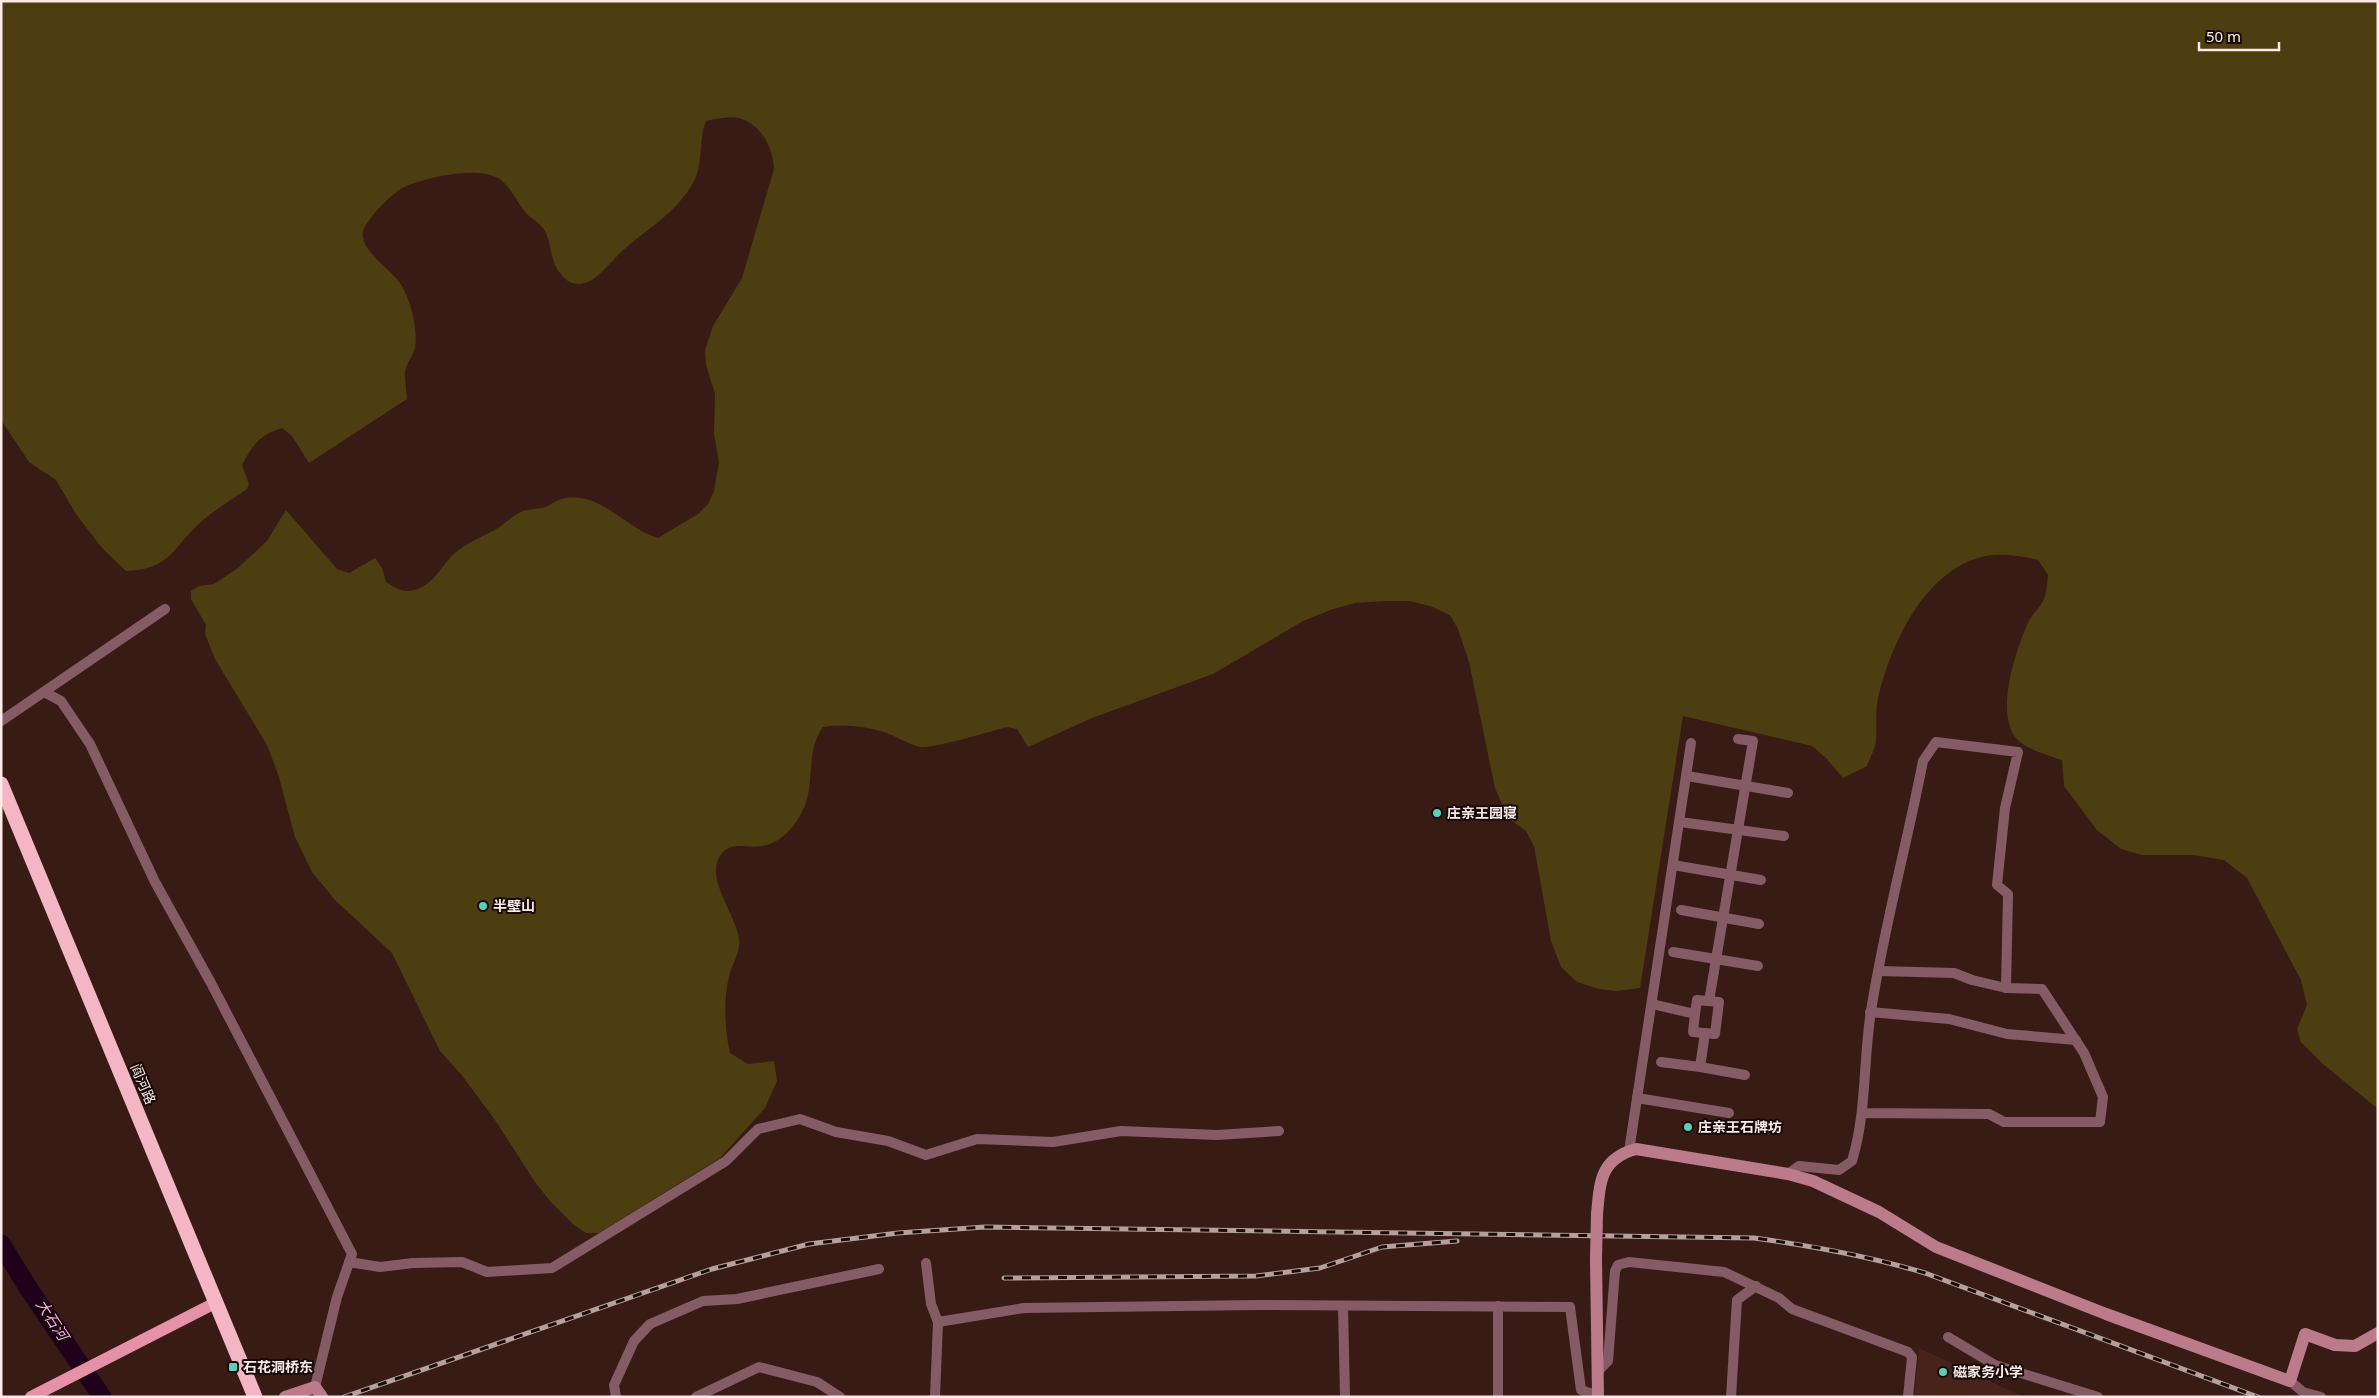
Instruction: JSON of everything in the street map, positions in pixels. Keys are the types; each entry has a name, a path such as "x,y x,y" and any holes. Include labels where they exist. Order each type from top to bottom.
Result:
{"highway":[{"name":"阎河路","path":"1,784 255,1397"}],"main road":[{"path":"31,1397 217,1302"}],"street":[{"path":"1,721 165,609"},
{"path":"44,692 61,701 90,744 155,882 211,984 352,1254 337,1297 319,1392 285,1397"},
{"path":"1710,1001 1752,741 1738,739"},
{"path":"1788,1174 1799,1166 1839,1170 1852,1161 1860,1135 1863,1113 1870,1012 1923,761 1936,742 2018,752 2006,808 1997,885 2008,894 2006,988"},
{"path":"1629,1151 1692,743"},
{"path":"1687,776 1788,793"},
{"path":"1680,822 1784,836"},
{"path":"1673,865 1761,880"},
{"path":"1680,910 1759,924"},
{"path":"1673,952 1758,966"},
{"path":"1863,1113 1989,1114 2004,1122 2100,1122 2103,1097 2084,1053 2042,989 2006,988 1972,980 1954,973 1879,971"},
{"path":"1697,1000 1719,1002 1714,1034 1692,1032 1695,1014 1697,1000"},
{"path":"1652,1004 1695,1014"},
{"path":"1870,1012 1949,1019 2007,1034 2076,1040"},
{"path":"1700,1067 1704,1033"},
{"path":"1661,1062 1745,1075"},
{"path":"1637,1098 1729,1113"},
{"path":"349,1262 380,1267 413,1262 462,1262 487,1272 552,1268 726,1161 758,1129 800,1119 836,1132 888,1141 926,1155 977,1139 1053,1142 1121,1131 1217,1136 1279,1131"},
{"path":"938,1322 1024,1308 1570,1307 1581,1390 1598,1397 1596,1259 1600,1179 1614,1159 1636,1149 1788,1174 1813,1181 1879,1212 1936,1247 2106,1314 2290,1381 2303,1392 2321,1397"},
{"path":"1598,1371 1608,1362 1615,1271 1618,1266 1629,1262 1703,1268 1724,1272 1779,1298 1792,1309 1908,1352 1912,1357 1908,1397"},
{"path":"926,1263 931,1304 938,1322 935,1397"},
{"path":"616,1397 614,1385 634,1341 650,1324 703,1301 737,1299 879,1269"},
{"path":"1731,1397 1737,1300 1756,1286"},
{"path":"1343,1306 1345,1397"},
{"path":"1498,1306 1498,1397"},
{"path":"2290,1381 2305,1334 2336,1345 2355,1346 2378,1333"},
{"path":"1948,1337 1995,1365 2098,1397"},
{"path":"696,1397 759,1367 817,1382 840,1397"}],"shaded area":[{"path":"1,1 2378,1 2378,1109 2323,1064 2301,1042 2297,1029 2307,1005 2301,980 2247,878 2224,860 2193,855 2142,855 2121,849 2097,830 2064,786 2062,760 2032,749 2017,739 2010,728 2007,714 2009,682 2023,634 2029,620 2044,598 2048,575 2038,560 2012,555 1992,555 1964,564 1945,576 1928,593 1901,633 1891,656 1877,704 1875,744 1867,766 1843,778 1826,758 1812,746 1683,716 1640,988 1616,991 1599,989 1577,982 1561,967 1551,941 1534,846 1526,831 1508,818 1495,788 1469,662 1458,629 1450,615 1430,606 1409,601 1385,601 1355,603 1333,609 1303,621 1213,674 1092,718 1028,747 1017,729 1007,727 949,743 920,747 869,728 854,726 823,727 817,737 814,748 806,803 794,825 775,842 756,847 740,846 729,848 720,856 716,865 719,886 739,938 739,948 730,972 725,1005 730,1053 748,1064 774,1061 777,1081 765,1108 720,1158 599,1233 586,1233 574,1225 550,1201 535,1182 495,1120 460,1073 440,1051 392,953 335,900 312,872 295,837 278,774 267,745 215,659 205,634 206,625 191,599 191,591 199,586 214,584 238,568 267,541 286,510 337,569 349,573 375,558 382,568 386,582 406,591 414,590 427,584 460,549 498,528 516,514 526,510 542,508 566,498 579,498 603,506 635,527 658,538 698,514 708,504 714,491 719,462 714,434 715,394 706,365 705,350 713,326 742,278 774,169 769,146 756,127 742,119 729,117 706,121 702,136 699,168 686,194 670,212 622,251 596,277 580,284 571,283 557,269 545,231 525,212 509,188 492,175 480,173 452,174 424,180 402,188 374,214 365,227 363,239 372,254 398,280 411,308 415,324 416,341 405,372 407,399 309,463 292,436 282,428 268,434 253,446 242,465 249,484 247,489 205,518 162,562 141,569 126,571 102,548 76,514 56,480 29,462 1,420"},
{"name":"磁家务小学","path":"1919,1348 2020,1395 2020,1397 1914,1397"}],"waterway":[{"name":"大石河","path":"1,1244 102,1397"}],"railway":[{"path":"344,1397 712,1269 809,1244 898,1233 985,1227 1754,1238 1841,1252 1925,1273 2258,1397"},
{"path":"1004,1278 1256,1276 1320,1268 1382,1247 1457,1241"}],"place":[{"name":"庄亲王园寝","path":"1437,813"},
{"name":"半壁山","path":"483,906"},
{"name":"庄亲王石牌坊","path":"1688,1127"},
{"name":"石花洞桥东","path":"233,1367"},
{"name":"磁家务小学","path":"1943,1372"}]}
